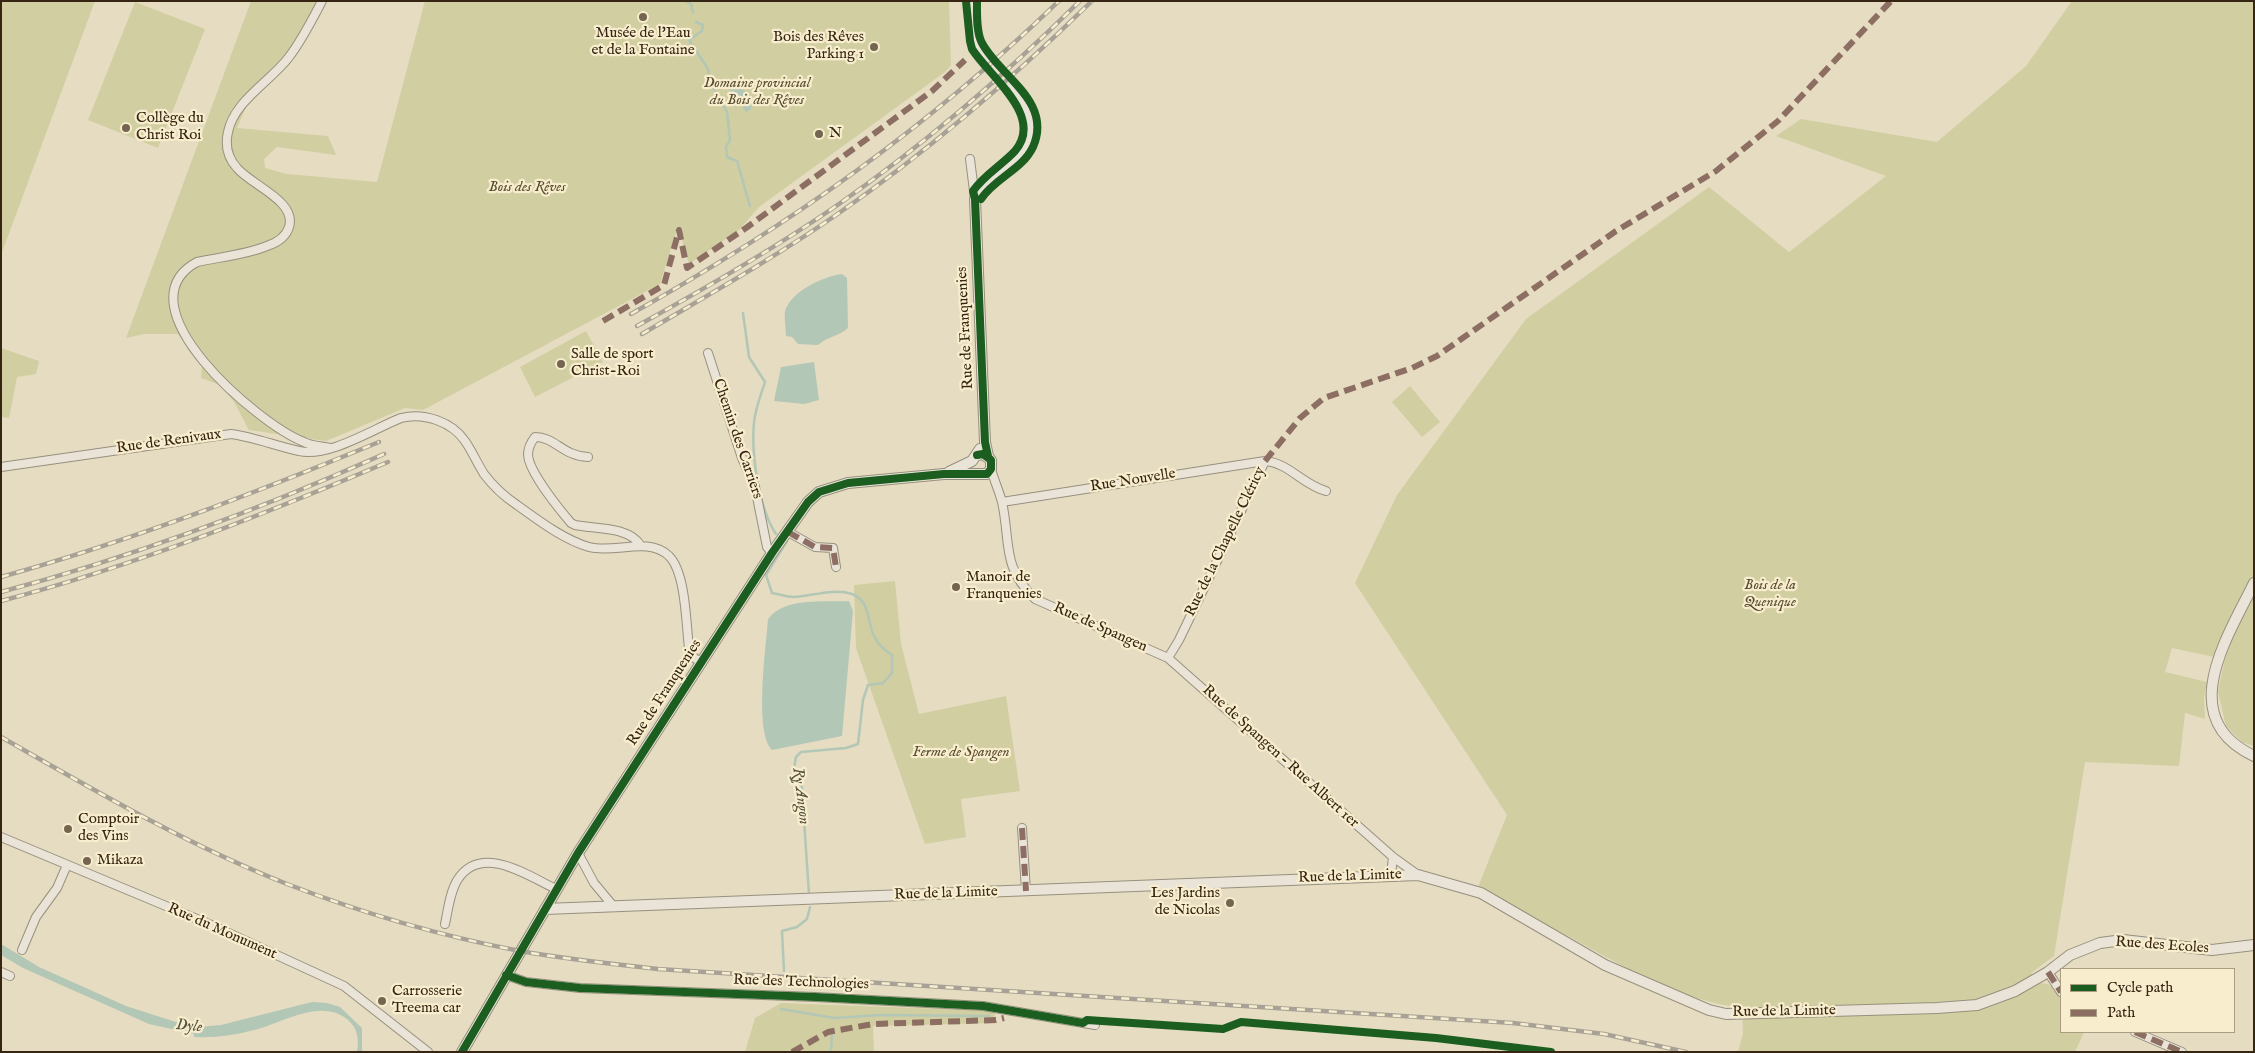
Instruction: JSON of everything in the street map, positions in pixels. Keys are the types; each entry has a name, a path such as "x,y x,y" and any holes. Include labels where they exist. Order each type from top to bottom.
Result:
{"street":[{"path":"322,1 290,57 238,111 228,132 227,145 232,162 245,176 283,205 290,217 288,230 281,238 268,246 196,262 180,274 173,287 172,299 174,314 190,341 208,367 230,390 254,410 304,443 330,448"},
{"path":"972,1 974,39 1023,102 1031,118 1029,141 1022,153 986,184 975,199"},
{"path":"970,159 975,199"},
{"name":"Rue de Franquenies","path":"944,474 979,457 985,442 975,199"},
{"name":"Chemin des Carriers","path":"708,353 742,458 755,486 768,547 772,553"},
{"name":"Rue de Renivaux","path":"1,468 96,452 231,434 252,437 300,452 321,452 401,418 416,416 431,418 457,432 465,440 485,475 500,491 544,524 593,548 613,550 641,546 665,553 674,563 681,581 689,648 694,658 702,662"},
{"path":"588,457 565,452 552,442 535,437 530,443 528,457 549,495 572,523 617,531 638,540 641,546"},
{"path":"979,457 992,463 983,472 972,469 979,457"},
{"name":"Rue de la Chapelle Cléricy","path":"1168,658 1179,640 1265,461 1283,465 1313,487 1326,491"},
{"name":"Rue Nouvelle","path":"1002,502 1265,461"},
{"name":"Rue de Franquenies","path":"462,1052 578,853 772,553 808,502 819,492 833,486 944,474 983,472"},
{"name":"Rue de Spangen","path":"983,472 995,486 1002,502 1012,568 1024,587 1036,598 1168,658"},
{"path":"788,532 815,547 833,548 836,567"},
{"path":"2254,583 2216,664 2211,703 2217,724 2227,737 2254,756"},
{"name":"Rue de Spangen - Rue Albert 1er","path":"1168,658 1393,857 1418,875"},
{"path":"1022,828 1026,891"},
{"name":"Rue du Monument","path":"1,838 209,924 344,986 428,1052"},
{"path":"578,853 594,883 614,907"},
{"path":"1392,875 1393,857"},
{"path":"445,924 457,880 465,870 475,865 488,862 502,864 556,889"},
{"path":"22,950 36,917 56,888 67,865"},
{"name":"Rue de la Limite","path":"545,909 1418,875 1481,894 1606,965 1709,1010 1726,1014 1937,1008 1977,1005 2015,991 2048,972"},
{"name":"Rue des Ecoles","path":"2048,972 2070,955 2100,944 2123,940 2212,950 2254,945"},
{"path":"1,972 10,976"},
{"path":"2048,972 2060,990"},
{"name":"Rue des Technologies","path":"506,975 526,982 580,988 815,996 983,1006 1095,1025"},
{"path":"2137,1033 2182,1052"}],"green space":[{"path":"1,1 95,1 1,255"},
{"name":"Bois des Rêves","path":"251,1 327,1 291,63 247,105 237,128 328,136 336,155 277,147 264,159 265,168 287,174 377,182 425,1 949,1 951,65 945,72 759,207 739,230 689,264 678,226 660,284 423,410 405,408 326,441 249,430 234,402 220,385 201,378 202,364 178,334 144,334 126,338"},
{"name":"Bois de la Quenique","path":"2072,1 2254,1 2254,746 2242,742 2226,726 2218,692 2228,643 2221,640 2214,657 2172,648 2165,672 2207,682 2204,698 2205,719 2185,713 2179,766 2085,762 2054,956 2031,973 2037,983 2048,984 2060,993 2060,1033 2084,1033 2075,1052 1738,1052 1743,1034 1742,1007 1718,1004 1693,997 1666,986 1613,961 1534,918 1476,892 1507,815 1355,583 1397,495 1526,319 1709,187 1789,252 1886,176 1776,136 1801,119 1937,142 2026,66"},
{"path":"135,2 205,29 158,148 88,120"},
{"name":"Salle de sport Christ-Roi","path":"586,331 603,362 535,397 520,367"},
{"path":"1,348 39,361 36,374 17,377 9,418 1,417"},
{"path":"1410,386 1440,422 1422,437 1392,402"},
{"name":"Ferme de Spangen","path":"895,581 901,644 919,714 1006,696 1020,791 961,799 966,837 925,844 856,648 854,585"},
{"path":"781,1003 995,1011 994,1023 873,1026 874,1052 745,1052 755,1018"}],"water":[{"path":"727,86 742,89 752,97 751,109 746,112"},
{"path":"842,274 847,278 848,328 818,345 798,344 792,337 786,336 785,312 793,298 808,286 826,278"},
{"path":"814,362 819,400 804,404 774,401 781,367"},
{"path":"817,601 849,601 853,611 842,736 772,750 767,740 762,708 768,619 775,612 794,604"},
{"name":"Dyle","path":"1,944 39,967 126,1006 182,1024 199,1027 221,1025 312,1002 327,1003 340,1007 362,1028 362,1052 357,1052 357,1036 351,1023 341,1015 330,1011 306,1013 258,1029 218,1036 194,1037 194,1034 149,1024 23,968 1,955"}],"waterway":[{"name":"Ry Angon","path":"685,1 691,4 693,12"},
{"name":"Ry Angon","path":"696,22 703,25 702,31 689,40 708,69 710,82 727,112 730,140 726,147 727,157 737,161 750,206"},
{"name":"Ry Angon","path":"743,313 749,357 765,382 755,418 753,436 755,465 765,510 776,534"},
{"name":"Ry Angon","path":"787,541 766,575 772,593 794,597 845,592 858,597 865,607 877,642 892,655 892,673 883,683 868,685 863,700 858,744 846,748 801,752 796,757 794,768 801,775 809,894"},
{"name":"Ry Angon","path":"784,971 782,931 797,927 807,919 810,907"},
{"path":"781,1009 834,1018 880,1015 989,1016"},
{"name":"Ry Angon","path":"831,1052 832,1035"}],"railway":[{"path":"631,314 747,245 855,172 959,91 1059,1"},
{"path":"637,326 765,252 814,221 871,181 964,108 1023,56 1080,1"},
{"path":"642,334 791,245 873,189 970,112 1032,58 1092,1"},
{"path":"1,577 145,532 286,480 379,442"},
{"path":"1,592 99,563 196,530 291,494 384,454"},
{"path":"1,601 149,556 293,501 388,462"},
{"path":"1,737 106,797 250,869 344,905 402,923 520,951 658,969 1513,1023 1604,1034 1686,1052"}],"marked path":[{"path":"1265,461 1300,418 1324,398 1412,368 1437,356 1616,231 1716,171 1778,121 1891,1"},
{"path":"603,321 664,285 679,230 687,268 746,228 932,91 965,60"},
{"path":"788,532 815,547 833,548 836,567"},
{"path":"1022,828 1026,891"},
{"path":"2048,972 2060,990"},
{"path":"792,1052 828,1032 873,1024 996,1020 1004,1018"},
{"path":"2137,1033 2182,1052"}],"cycle path":[{"path":"966,1 972,49 1011,97 1019,110 1023,124 1022,138 1015,151 982,180 973,191 975,199 985,442 988,456"},
{"path":"977,1 980,39 990,55 1022,90 1036,116 1037,131 1033,147 1028,155 993,185 981,199"},
{"path":"462,1052 578,853 772,553 808,502 819,492 848,483 944,474 987,474 991,469 991,460 983,454 977,455"},
{"path":"506,975 526,982 580,988 983,1006 1083,1023 1087,1020 1223,1029 1241,1022 1436,1038 1551,1052"}],"place":[{"name":"Musée de l'Eau et de la Fontaine","path":"643,17"},
{"name":"Bois des Rêves Parking 1","path":"874,47"},
{"name":"Collège du Christ Roi","path":"126,128"},
{"name":"N","path":"819,134"},
{"name":"Salle de sport Christ-Roi","path":"561,364"},
{"name":"Manoir de Franquenies","path":"956,587"},
{"name":"Comptoir des Vins","path":"68,829"},
{"name":"Mikaza","path":"87,861"},
{"name":"Les Jardins de Nicolas","path":"1230,903"},
{"name":"Carrosserie Treema car","path":"382,1001"}],"park label":[{"name":"Domaine provincial du Bois des Rêves","path":"757,92"}]}
